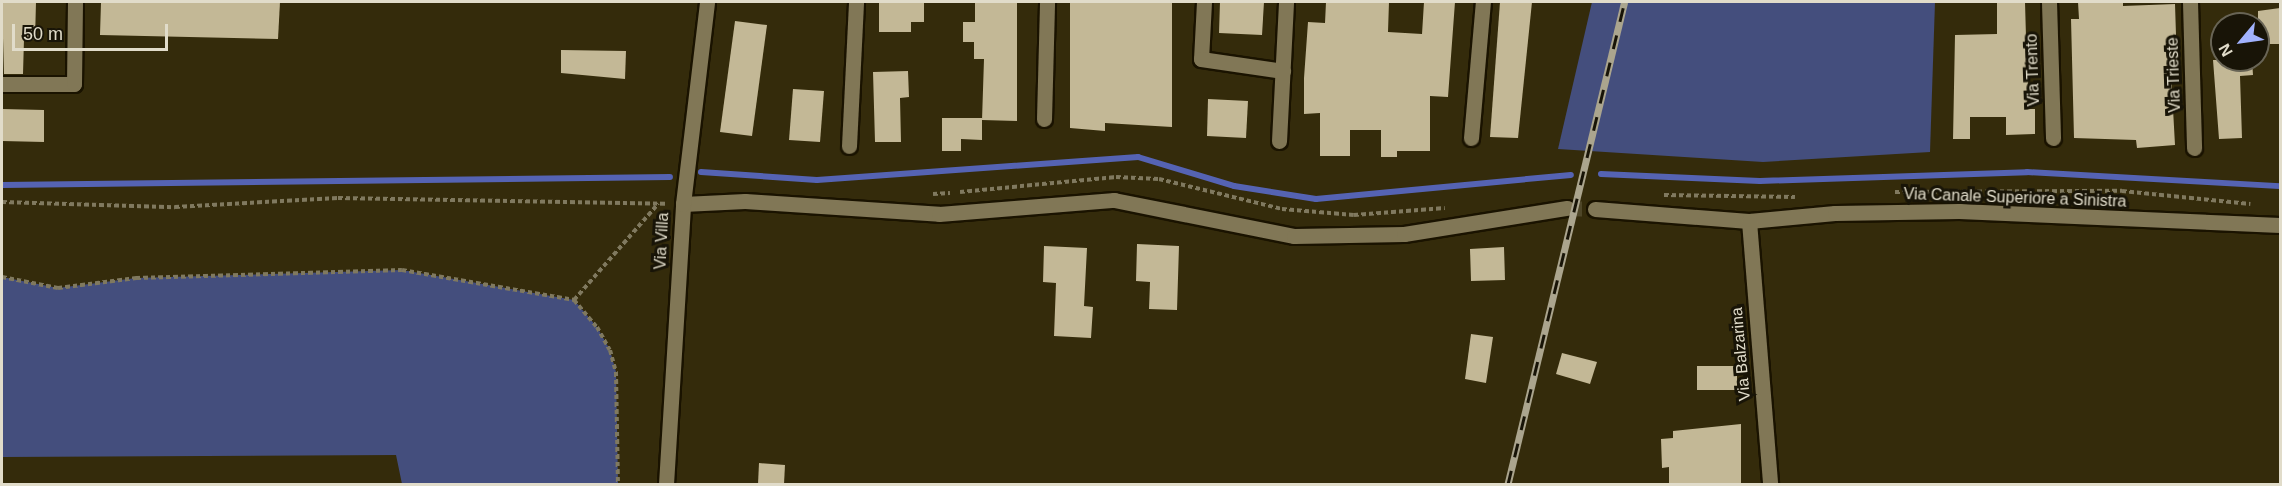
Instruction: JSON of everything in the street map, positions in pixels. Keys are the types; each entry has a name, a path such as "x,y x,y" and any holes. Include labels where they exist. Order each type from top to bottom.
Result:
{"street":[{"path":"2,84 74,84 75,2"},
{"name":"Via Villa","path":"666,484 682,204 707,2"},
{"path":"849,146 856,2"},
{"path":"1044,119 1047,2"},
{"path":"1204,2 1201,59 1283,71"},
{"path":"1279,141 1286,2"},
{"path":"1471,138 1482,2"},
{"name":"Via Trento","path":"2049,2 2053,138"},
{"name":"Via Trieste","path":"2190,2 2194,147"},
{"path":"682,204 745,201 939,214 1114,200 1294,236 1404,234 1567,208"},
{"name":"Via Canale Superiore a Sinistra","path":"1595,209 1749,221 1835,213 1959,211 2280,225"},
{"name":"Via Balzarina","path":"1749,221 1770,484"}],"path":[{"path":"2,202 175,207 338,198 682,204"},
{"path":"574,300 657,204"},
{"path":"2,277 58,288 136,278 402,270 574,300 597,327 610,350 616,372 618,484"}],"shaded area":[{"path":"1592,2 1935,2 1930,152 1763,162 1558,149"},
{"path":"402,270 574,300 597,327 610,350 616,372 618,484 402,484 396,455 2,457 2,277 58,288 136,278"}],"building":[{"path":"2,2 36,2 35,40 24,39 23,74 4,74"},
{"path":"101,2 280,2 278,39 100,35"},
{"path":"879,2 924,2 924,22 911,22 911,32 879,32"},
{"path":"975,2 1017,2 1017,121 982,120 984,59 974,59 974,42 963,42 963,22 975,22"},
{"path":"1070,2 1172,2 1172,127 1105,123 1105,131 1070,128"},
{"path":"1220,2 1264,2 1262,35 1219,33"},
{"path":"1326,2 1389,2 1388,32 1422,34 1424,2 1455,2 1448,97 1430,96 1430,151 1397,151 1397,157 1381,157 1381,130 1350,130 1350,156 1320,156 1320,113 1304,114 1304,78 1308,22 1325,23"},
{"path":"1500,2 1532,2 1518,138 1490,137"},
{"path":"1997,2 2025,2 2026,37 2030,37 2027,109 2035,109 2035,134 2006,135 2006,117 1970,117 1970,139 1953,139 1955,35 1997,34"},
{"path":"2078,2 2123,2 2123,6 2175,4 2176,35 2169,36 2175,145 2137,148 2136,140 2074,138 2071,19 2079,19"},
{"path":"2280,8 2280,44 2270,44 2270,12 2258,11"},
{"path":"735,21 767,25 752,136 720,132"},
{"path":"561,50 626,51 625,79 561,73"},
{"path":"908,71 909,97 900,98 901,142 875,142 873,72"},
{"path":"2214,72 2253,72 2253,75 2240,76 2242,138 2219,139"},
{"path":"793,89 824,91 820,142 789,140"},
{"path":"1208,99 1248,101 1246,138 1207,136"},
{"path":"2,109 44,110 44,142 2,141"},
{"path":"942,118 982,118 982,140 961,139 961,151 942,151"},
{"path":"1137,244 1179,246 1177,310 1149,309 1150,282 1136,281"},
{"path":"1044,246 1087,248 1084,306 1093,307 1091,338 1054,336 1056,283 1043,282"},
{"path":"1504,247 1505,280 1471,281 1470,249"},
{"path":"1471,334 1493,337 1486,383 1465,379"},
{"path":"1562,353 1597,362 1590,384 1556,374"},
{"path":"1697,366 1737,366 1737,390 1697,390"},
{"path":"1741,424 1741,484 1669,484 1669,467 1662,468 1661,439 1673,438 1673,431"},
{"path":"759,463 785,465 784,484 758,484"}],"waterway":[{"path":"701,172 817,180 1138,157 1234,186 1316,199 1571,175"},
{"path":"1601,174 1760,181 2027,172 2280,186"},
{"path":"2,185 670,177"}],"tunnel":[{"path":"1567,208 1595,209"}],"railway":[{"path":"1508,484 1625,2"}]}
